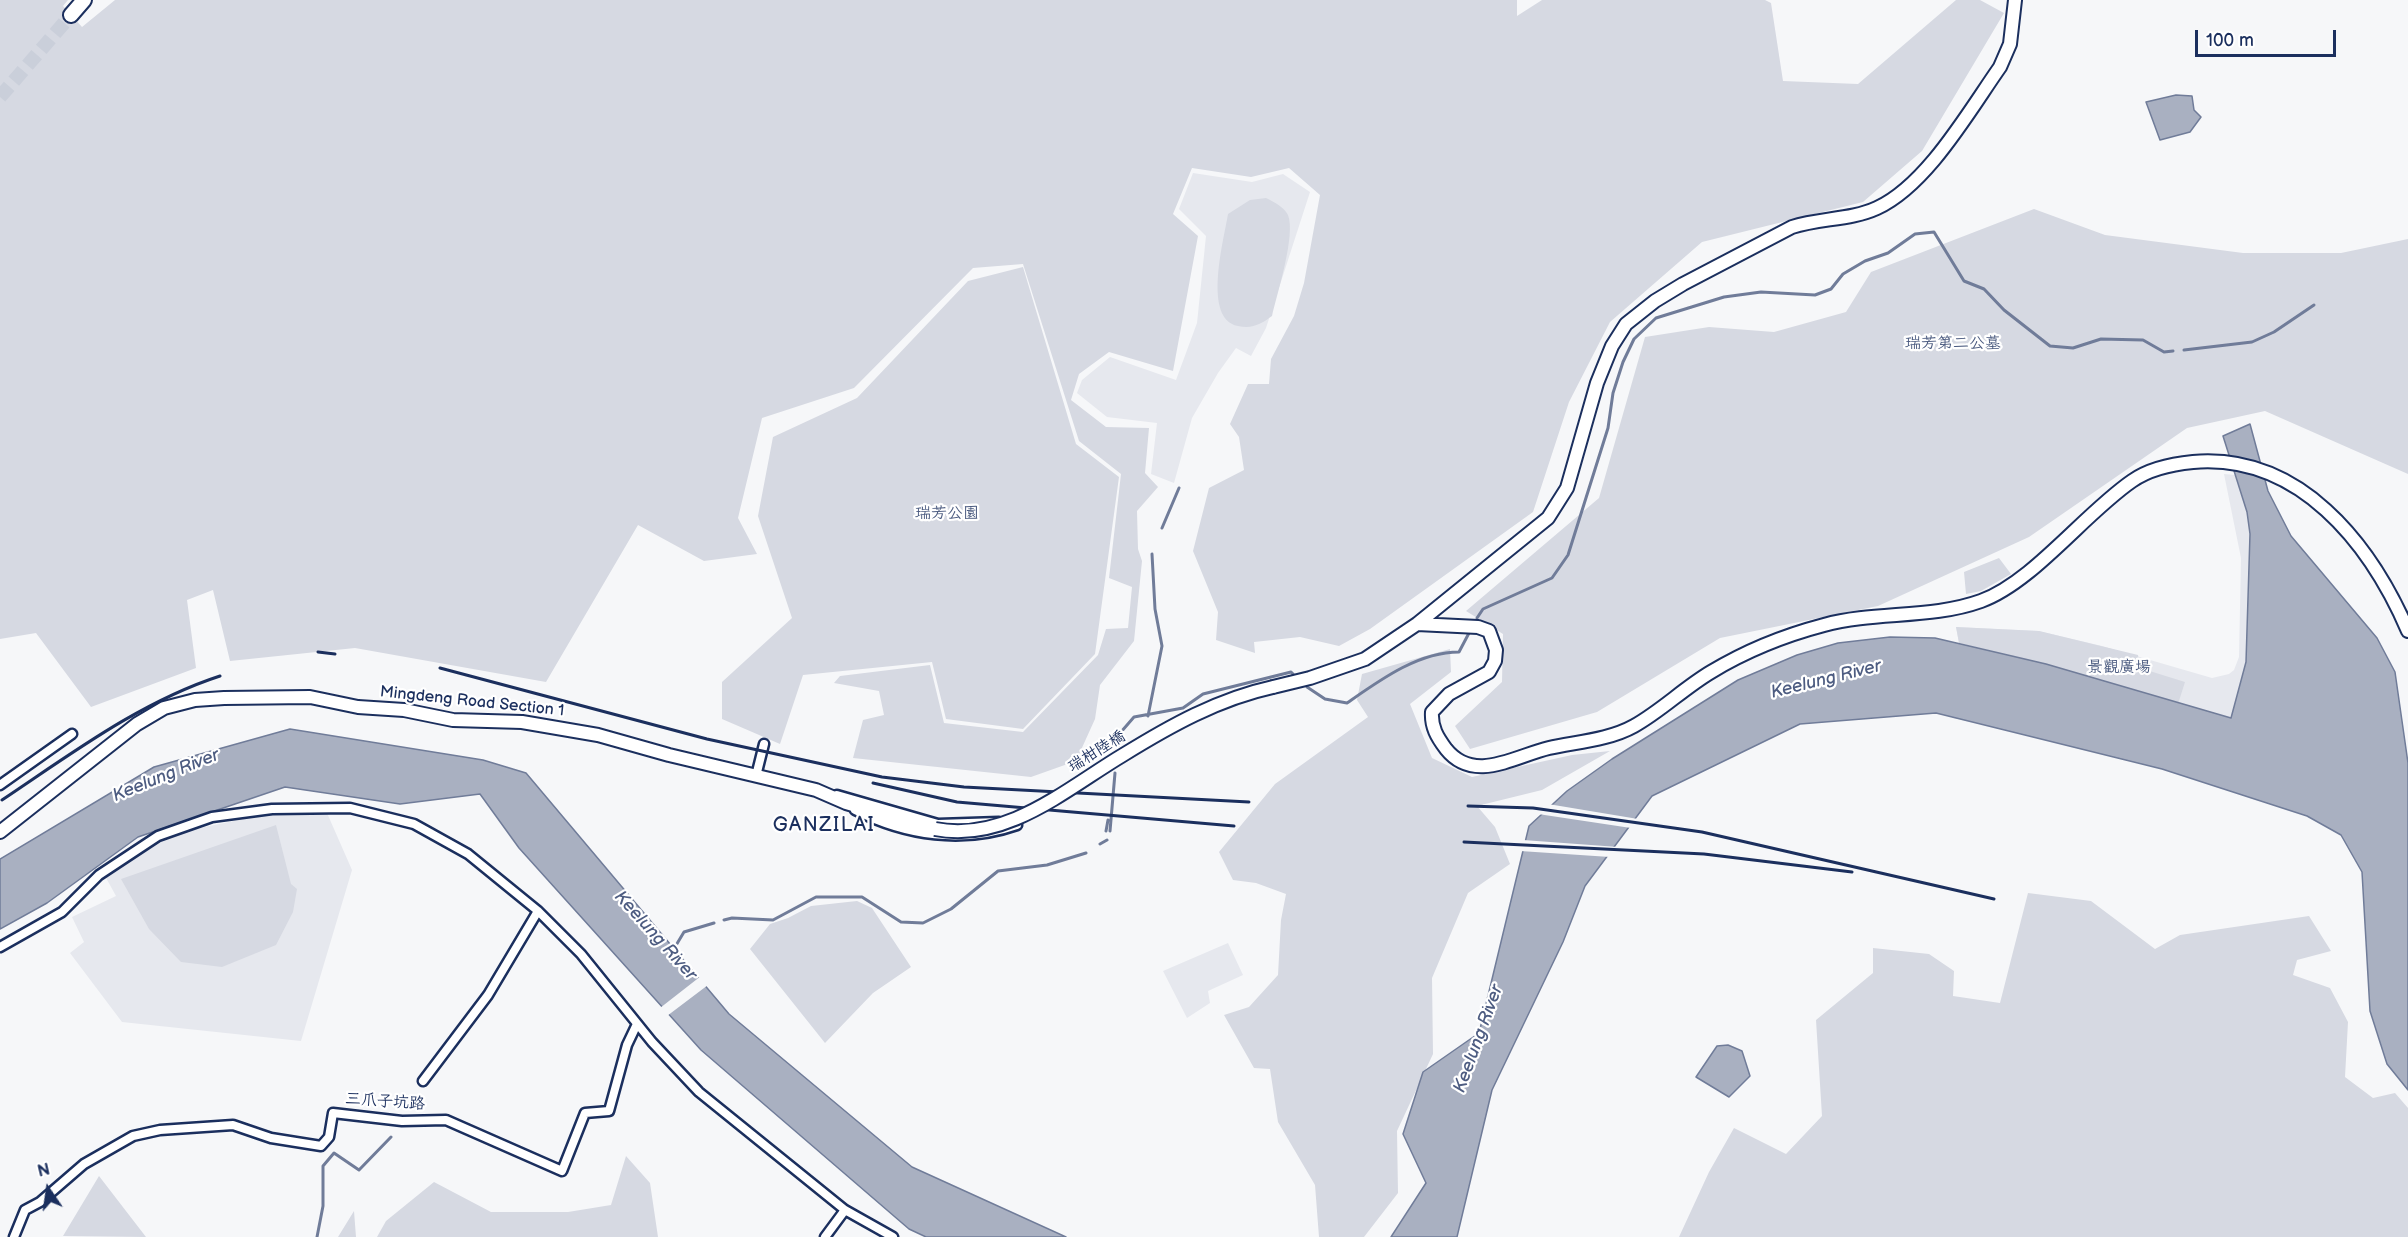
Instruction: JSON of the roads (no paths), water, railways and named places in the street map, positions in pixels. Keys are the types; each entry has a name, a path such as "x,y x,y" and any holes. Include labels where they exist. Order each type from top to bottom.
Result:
{"main road":[{"path":"71,15 84,0"},
{"path":"1417,624 1548,518 1567,488 1597,383 1612,346 1626,324 1665,295 1777,234 1811,221 1861,214 1878,207 1911,187 2000,67 2010,44 2015,0"},
{"path":"1417,624 1478,627 1489,631 1494,640 1495,661 1489,672 1449,694 1432,712 1431,722 1438,738 1451,755 1463,763 1486,768 1544,749 1616,734 1634,727 1711,672 1752,651 1825,625 1883,614 1926,612 1981,601 2033,568 2097,507 2135,478 2163,466 2215,460 2229,461 2276,477 2333,513 2370,558 2396,602 2408,631"},
{"name":"瑞柑陸橋","path":"935,829 976,830 993,827 1025,815 1189,717 1247,693 1310,678 1365,659 1417,624"},
{"name":"Mingdeng Road Section 1","path":"0,832 137,724 164,708 195,700 310,697 358,707 404,710 453,720 554,726 816,790 844,802 935,829"}],"street":[{"path":"0,784 72,734"},
{"path":"756,776 764,744"},
{"path":"1094,767 1102,777"},
{"path":"816,790 855,798 938,824 973,824 994,820 1017,825 977,836 926,834 866,815 816,790"},
{"path":"0,947 62,912 99,875 158,836 212,817 272,809 361,809 414,824 468,854 537,911 581,954 637,1024 699,1092 845,1210 893,1237"},
{"path":"423,1081 488,995 537,911"},
{"name":"三爪子坑路","path":"14,1237 25,1210 40,1202 84,1164 130,1136 160,1130 233,1125 271,1138 321,1146 329,1137 333,1113 402,1121 446,1120 562,1171 585,1113 609,1111 627,1045 637,1024"},
{"path":"825,1237 845,1210"}],"water":[{"path":"2176,95 2192,96 2194,110 2201,117 2190,132 2160,140 2146,102"},
{"name":"Keelung River","path":"2250,424 2268,491 2291,536 2377,638 2395,672 2408,763 2408,1090 2387,1064 2370,1011 2362,872 2341,835 2307,816 2162,769 1936,713 1800,724 1652,796 1585,886 1563,942 1492,1090 1457,1237 1391,1237 1426,1183 1403,1134 1423,1072 1479,1033 1529,826 1567,791 1612,759 1738,680 1797,655 1838,643 1890,637 1935,638 2046,664 2231,718 2246,662 2250,534 2247,512 2223,436"},
{"name":"Keelung River","path":"290,729 483,760 526,773 729,1014 912,1167 1066,1237 926,1237 909,1229 701,1050 519,848 480,794 400,804 285,787 138,837 47,903 0,929 0,859 154,767"},
{"path":"1728,1045 1742,1051 1750,1076 1729,1097 1696,1077 1717,1046"}],"waterway":[{"path":"1477,618 1483,609 1552,578 1568,555 1608,428 1613,393 1623,362 1634,339 1656,318 1724,297 1761,292 1815,295 1831,289 1843,274 1865,261 1888,253 1915,234 1934,232 1964,281 1984,289 2004,310 2050,346 2073,348 2101,339 2143,340 2164,352 2173,351"},
{"path":"2184,350 2252,342 2274,332 2314,305"},
{"path":"1162,528 1179,488"},
{"path":"1148,716 1162,646 1155,609 1152,554"},
{"path":"1307,687 1325,699 1347,703 1386,677 1414,662 1444,653 1459,652 1469,633"},
{"path":"1119,745 1121,732 1134,717 1183,708 1203,694 1291,672 1293,674"},
{"path":"1110,831 1115,773"},
{"path":"1106,831 1108,820"},
{"path":"1100,844 1107,840"},
{"path":"724,920 732,918 773,920 816,897 862,897 901,922 923,923 951,909 998,871 1047,865 1086,853"},
{"name":"Keelung River","path":"672,952 684,932 714,923"},
{"path":"317,1237 323,1206 323,1166 334,1153 359,1170 391,1137"}],"tunnel":[{"path":"0,97 71,15"}],"railway":[{"path":"318,652 335,654"},
{"path":"440,668 707,739 882,777 964,787 1249,802"},
{"path":"2,800 107,730 162,700 220,676"},
{"path":"873,783 957,802 1234,826"},
{"path":"1468,806 1533,808 1702,832 1994,899"},
{"path":"1464,842 1704,854 1852,872"}],"district":[{"name":"GANZILAI","path":"824,826"}],"park label":[{"name":"瑞芳第二公墓","path":"1953,344"},
{"name":"瑞芳公園","path":"947,514"},
{"name":"景觀廣場","path":"2119,668"}]}
